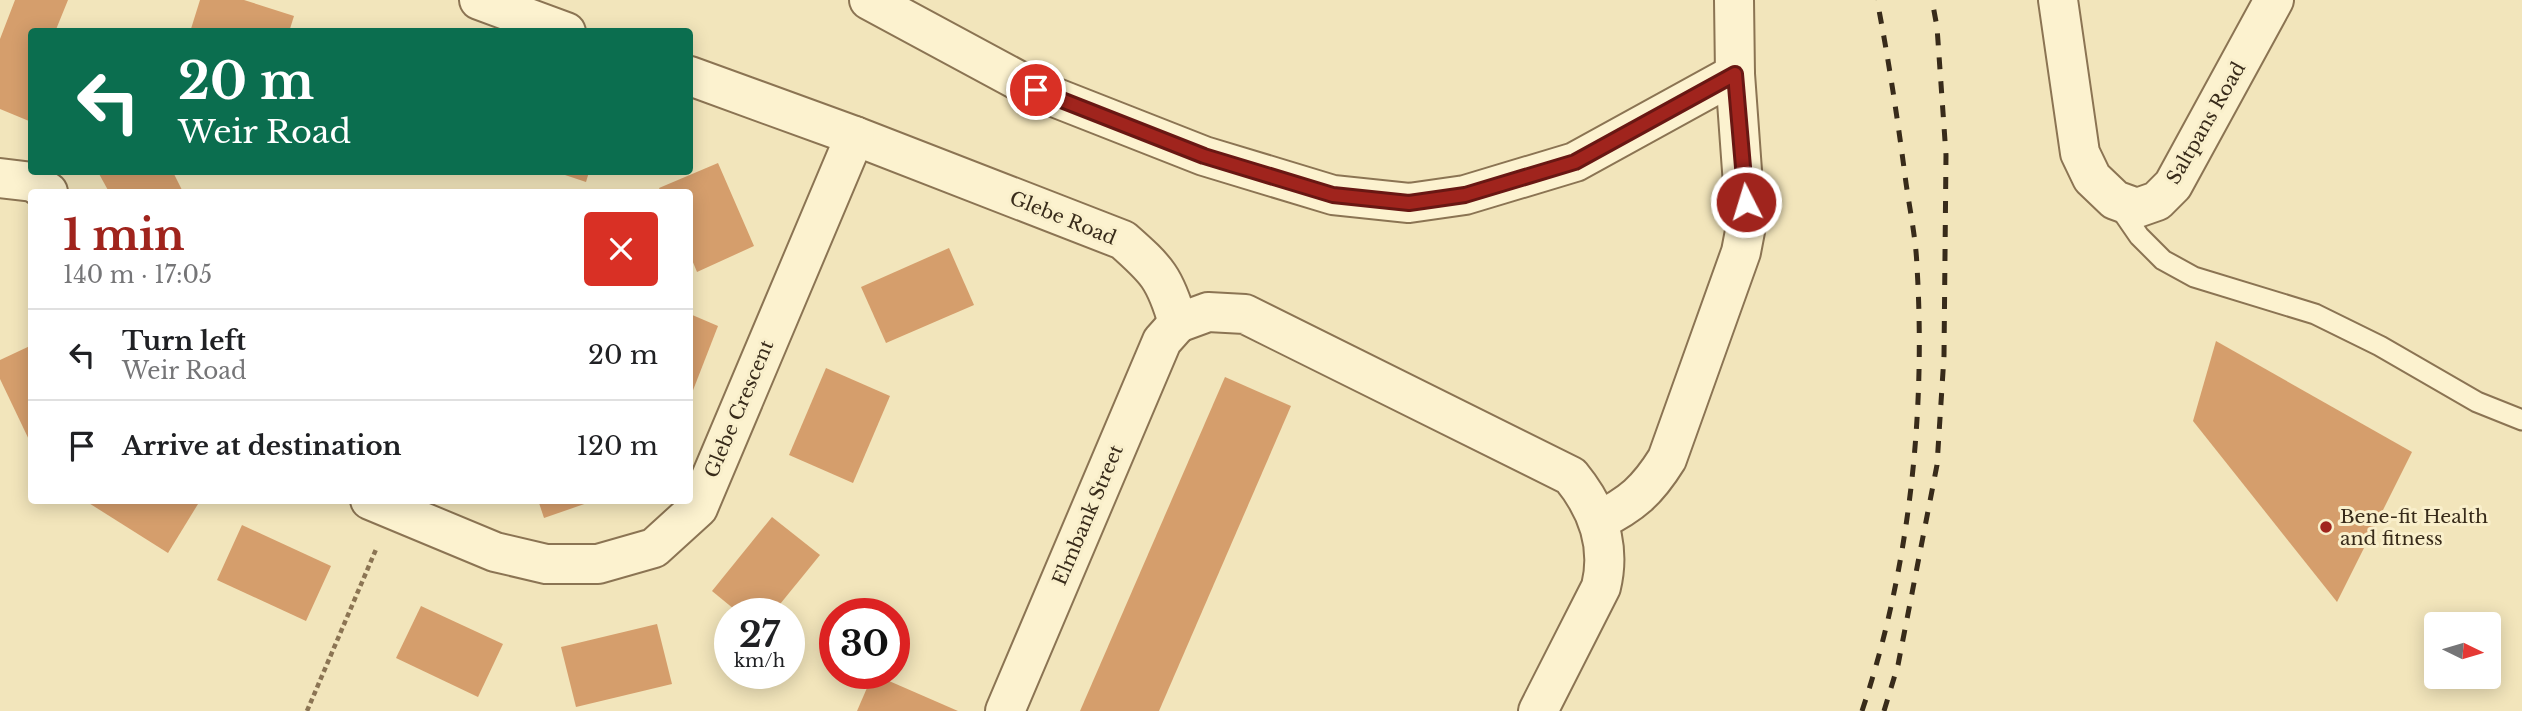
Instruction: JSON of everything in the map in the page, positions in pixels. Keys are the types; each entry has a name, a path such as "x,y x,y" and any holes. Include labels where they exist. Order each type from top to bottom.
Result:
{"street":[{"path":"479,0 555,28"},
{"path":"869,0 1036,90 1204,156 1333,195 1409,203 1465,195 1575,162 1735,74"},
{"path":"1598,521 1622,509 1649,488 1667,459 1741,252 1746,226 1735,74 1734,0"},
{"path":"2058,0 2080,153 2092,178 2115,200"},
{"name":"Saltpans Road","path":"2115,200 2137,208 2157,201 2173,185 2274,0"},
{"name":"Glebe Road","path":"693,77 855,136 1123,240 1155,269 1168,290 1178,323"},
{"name":"Glebe Crescent","path":"381,506 495,552 546,564 598,564 654,548 698,508 855,136"},
{"path":"0,178 33,182 44,189"},
{"path":"1178,323 1208,313 1245,314 1571,477 1589,498 1598,521 1606,565 1601,587 1538,711"},
{"name":"Elmbank Street","path":"1005,711 1162,341 1178,323"}],"lane":[{"path":"2115,200 2139,236 2155,252 2194,277 2315,314 2380,346 2477,402 2522,420"}],"path":[{"path":"307,711 381,506"}],"building":[{"path":"15,0 68,0 57,28 28,28 28,121 0,109 0,39"},
{"path":"200,0 244,0 294,16 290,28 191,28"},
{"path":"718,163 754,246 697,272 693,262 693,189 659,188"},
{"path":"100,175 174,175 182,189 107,189"},
{"path":"565,175 588,175 586,182"},
{"path":"949,248 974,305 886,343 861,287"},
{"path":"693,315 718,326 693,390"},
{"name":"Bene-fit Health and fitness","path":"2216,341 2412,452 2337,602 2193,421"},
{"path":"28,347 28,438 0,379 0,360"},
{"path":"826,368 890,396 853,483 789,455"},
{"path":"1225,377 1291,406 1159,711 1080,711"},
{"path":"90,504 198,504 168,553"},
{"path":"539,504 584,504 544,518"},
{"path":"772,517 820,555 785,598 721,598 712,591"},
{"path":"242,525 331,566 306,621 217,580"},
{"path":"421,606 503,644 478,697 396,658"},
{"path":"657,624 672,684 576,707 561,647"},
{"path":"867,689 907,689 958,711 857,711"}],"railway":[{"path":"1862,711 1892,603 1902,548 1916,435 1919,379 1915,246 1877,0"},
{"path":"1884,711 1898,665 1937,465 1944,356 1946,155 1937,27 1932,0"}],"place":[{"name":"Bene-fit Health and fitness","path":"2326,527"}],"route":[{"path":"1036,90 1204,156 1333,195 1409,203 1465,195 1575,162 1735,74 1746,202"}]}
